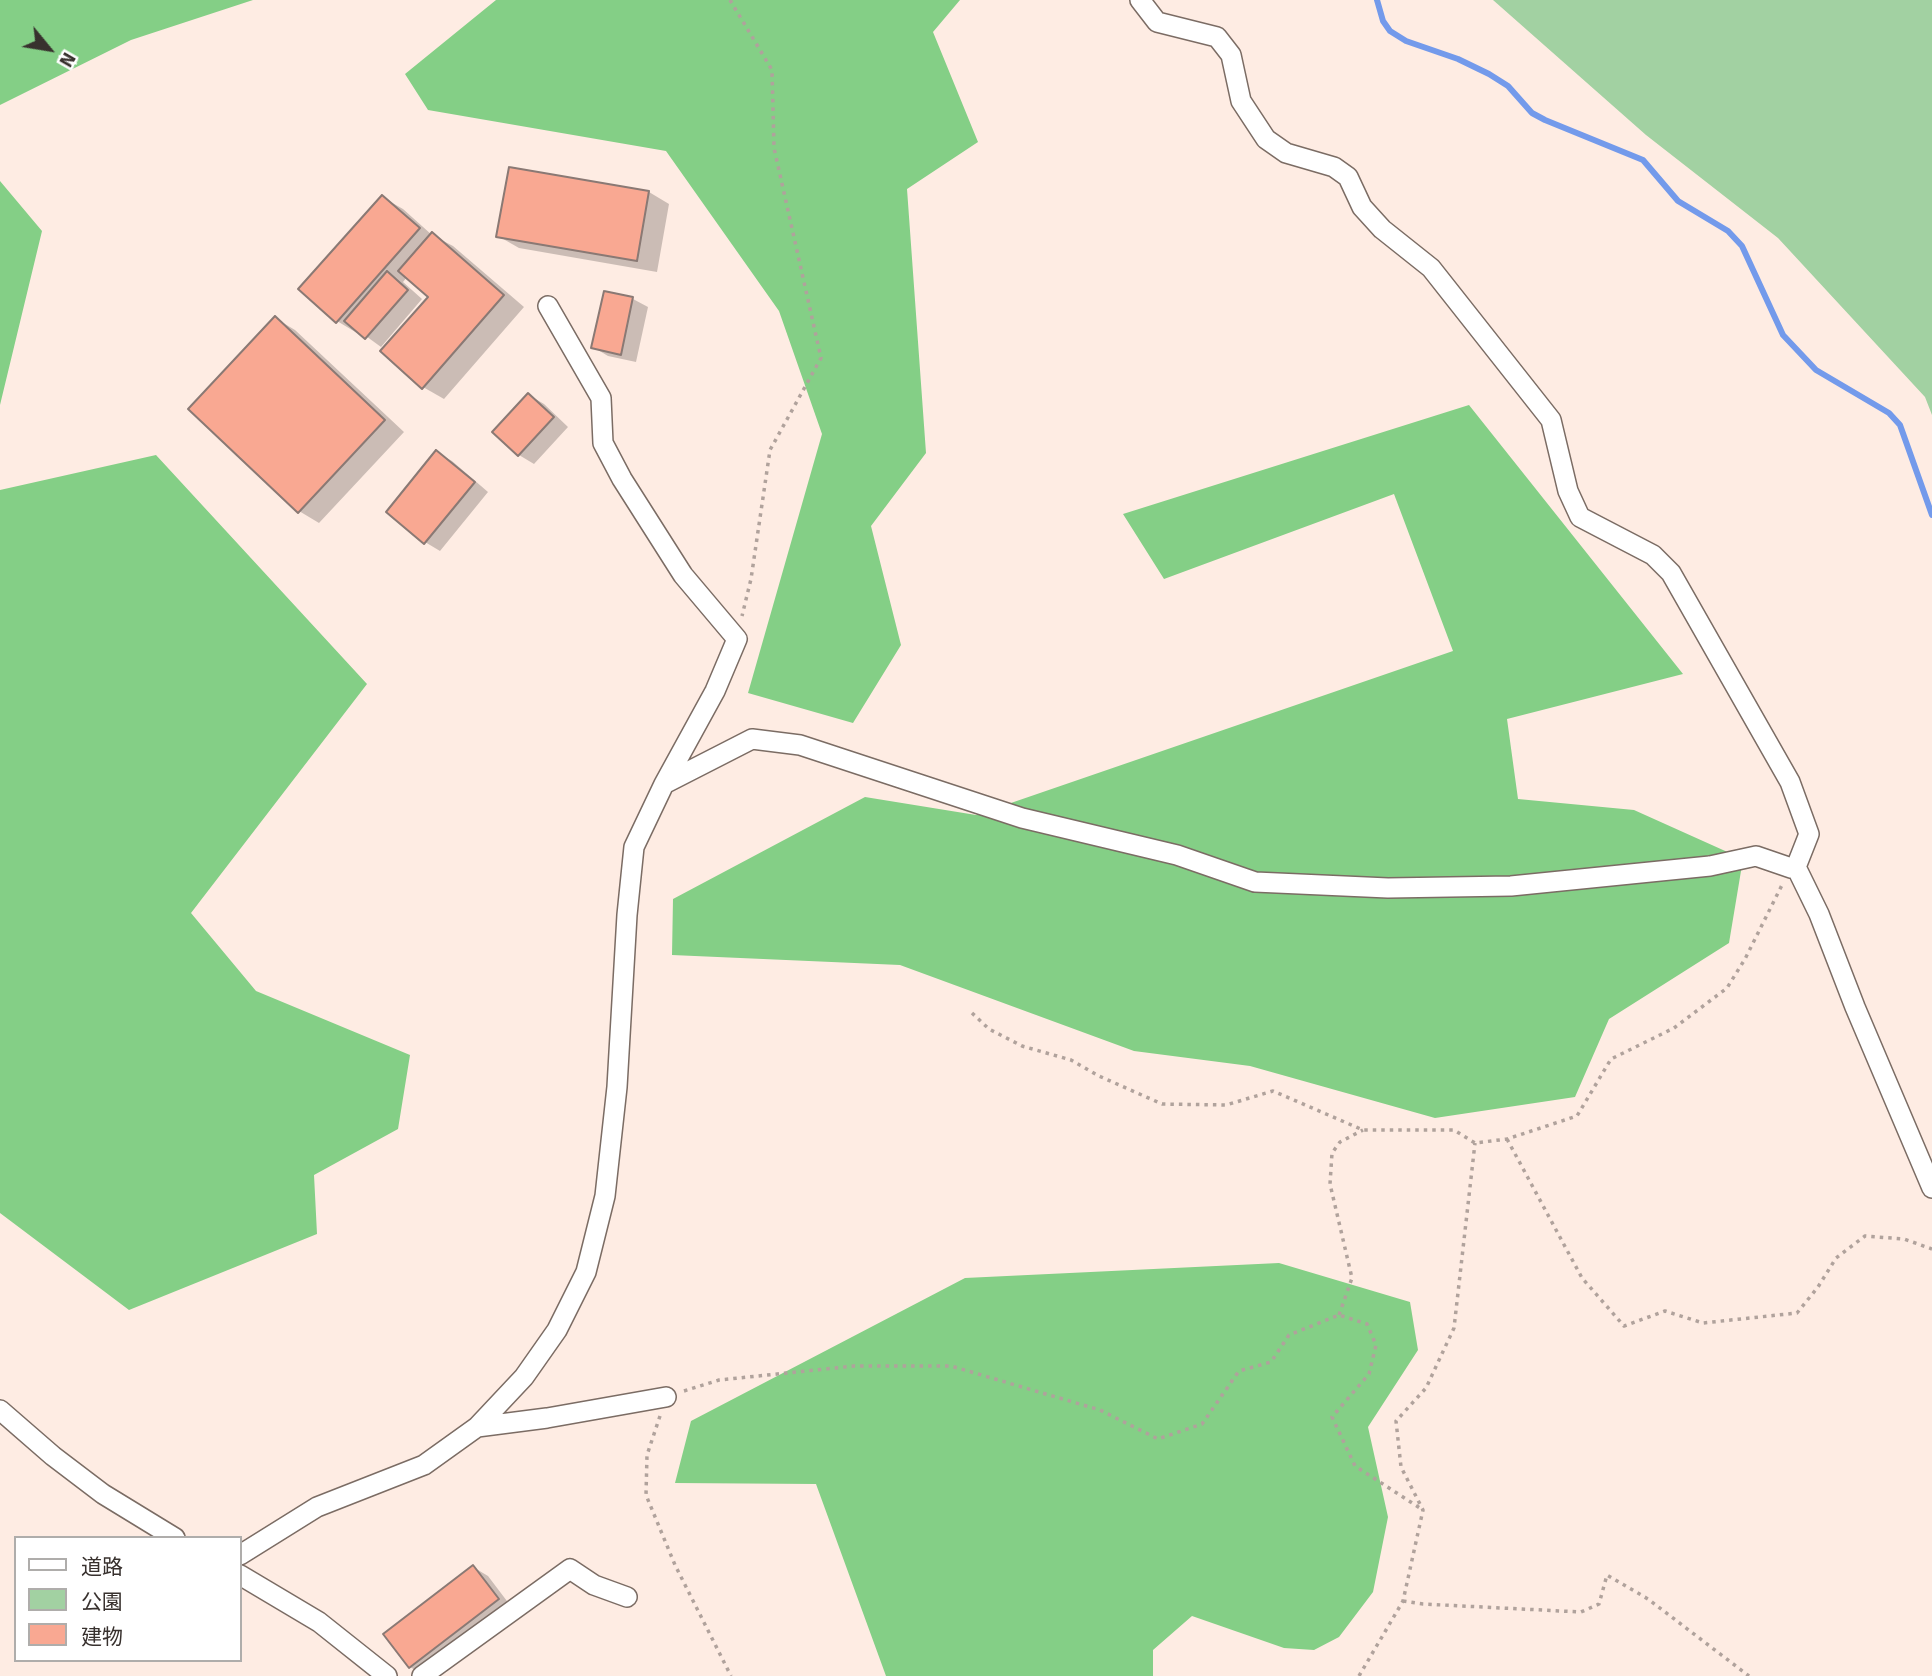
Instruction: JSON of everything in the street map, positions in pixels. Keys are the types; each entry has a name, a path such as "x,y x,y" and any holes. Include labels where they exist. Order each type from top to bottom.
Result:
{"street":[{"path":"1140,0 1157,22 1217,37 1231,55 1241,102 1266,139 1286,153 1334,167 1348,177 1362,207 1382,229 1431,268 1551,421 1568,491 1580,517 1653,555 1671,573 1790,782 1809,834 1794,867"},
{"path":"242,1554 317,1507 424,1465 477,1427 524,1377 550,1339 586,1272 606,1196 617,1087 627,915 634,847 664,784 715,691 737,639 683,575 622,479 603,443 601,398 548,306"},
{"path":"664,784 752,739 800,745 1022,818 1177,855 1255,882 1388,888 1511,886 1710,866 1756,856 1794,867 1819,914 1855,1007 1932,1188"},
{"path":"477,1427 666,1397"},
{"path":"0,1410 53,1456 103,1494 172,1536"},
{"path":"422,1676 570,1569 594,1585 626,1597"},
{"path":"242,1576 319,1622 387,1676"}],"path":[{"path":"730,0 772,70 774,148 821,358 770,450 751,579 737,639"},
{"path":"972,1013 989,1029 1022,1046 1071,1060 1099,1076 1162,1104 1226,1105 1273,1091 1363,1130 1454,1130 1475,1143 1507,1139 1577,1116 1611,1059 1674,1028 1727,988 1794,867"},
{"path":"1339,1315 1352,1278 1330,1184 1332,1153 1340,1142 1363,1130"},
{"path":"1507,1139 1582,1278 1624,1326 1665,1311 1703,1323 1797,1313 1836,1258 1866,1236 1904,1239 1932,1249"},
{"path":"1359,1676 1403,1601 1423,1510 1401,1467 1396,1421 1426,1388 1454,1328 1475,1143"},
{"path":"731,1676 675,1565 646,1495 647,1455 666,1397 719,1380 854,1366 951,1366 1100,1410 1158,1439 1202,1424 1239,1371 1271,1362 1289,1335 1339,1315 1367,1324 1376,1345 1369,1374 1332,1417 1355,1466 1423,1510"},
{"path":"1403,1601 1581,1612 1598,1604 1607,1575 1648,1599 1749,1676"}],"green space":[{"path":"0,0 253,0 131,40 0,105"},
{"path":"496,0 960,0 933,32 978,142 907,189 926,453 871,526 901,645 853,723 748,693 822,434 779,311 666,151 428,110 405,74"},
{"path":"1493,0 1932,0 1932,415 1925,397 1778,238 1646,135"},
{"path":"0,181 42,231 0,405"},
{"path":"1469,405 1683,674 1507,719 1518,799 1634,810 1743,859 1729,943 1609,1019 1575,1097 1435,1118 1250,1066 1134,1051 900,965 672,955 673,899 865,797 976,815 1453,651 1394,494 1164,579 1123,514"},
{"path":"156,455 367,684 191,913 256,991 410,1055 398,1129 314,1175 317,1234 129,1310 0,1213 0,490"},
{"path":"1279,1263 1410,1302 1418,1350 1368,1427 1388,1517 1373,1592 1339,1637 1314,1650 1284,1648 1192,1616 1153,1650 1153,1676 886,1676 816,1484 675,1483 691,1421 965,1278"}],"building":[{"path":"509,167 649,191 637,261 496,237"},
{"path":"382,195 420,228 336,323 298,289"},
{"path":"432,232 504,295 422,389 380,351 428,297 398,271"},
{"path":"387,271 408,290 365,339 344,321"},
{"path":"604,291 633,297 621,355 591,348"},
{"path":"275,316 385,420 298,513 188,409"},
{"path":"528,393 554,417 518,456 492,432"},
{"path":"436,450 475,482 424,544 386,512"},
{"path":"473,1565 499,1599 409,1668 383,1634"}],"waterway":[{"path":"1377,0 1383,21 1390,31 1406,41 1458,59 1489,74 1508,86 1532,113 1545,120 1643,160 1678,201 1728,231 1742,246 1783,335 1816,370 1889,413 1900,425 1932,515"}]}
